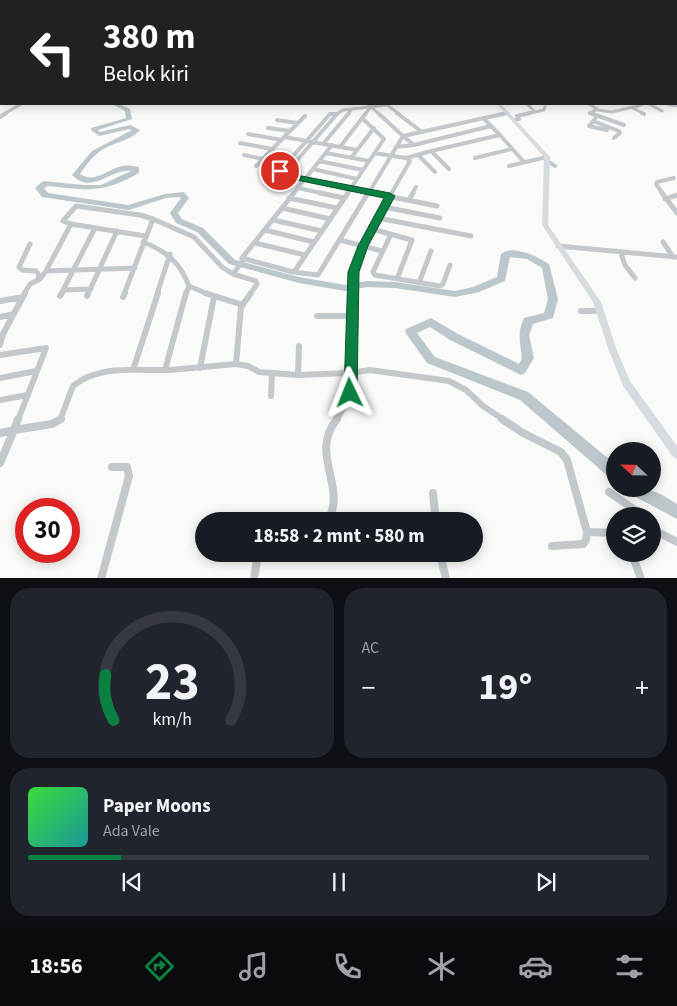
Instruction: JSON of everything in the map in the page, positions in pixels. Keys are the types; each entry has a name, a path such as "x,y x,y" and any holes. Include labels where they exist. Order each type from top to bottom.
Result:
{"street":[{"path":"1,114 19,105"},
{"path":"276,185 309,142 335,113 341,110 387,105 422,132"},
{"path":"499,105 555,166"},
{"path":"528,105 535,112"},
{"path":"590,105 597,110"},
{"path":"624,125 590,112 597,110 612,112 640,105"},
{"path":"651,105 662,111"},
{"path":"340,147 363,119 369,106"},
{"path":"369,106 414,144"},
{"path":"514,120 519,119 517,116 544,110 545,107"},
{"path":"633,107 644,114"},
{"path":"323,144 352,109"},
{"path":"284,173 335,113"},
{"path":"241,263 314,276 318,275 403,136 507,113"},
{"path":"256,166 304,116"},
{"path":"598,116 589,127 606,130"},
{"path":"483,118 524,162"},
{"path":"294,272 384,138 363,119"},
{"path":"277,120 297,123"},
{"path":"593,122 619,131 620,133 614,138"},
{"path":"432,124 438,128"},
{"path":"396,147 491,126"},
{"path":"268,128 290,131"},
{"path":"351,158 374,128"},
{"path":"248,134 357,150"},
{"path":"374,153 406,158 500,135"},
{"path":"446,137 456,146"},
{"path":"240,143 272,149"},
{"path":"232,274 332,145"},
{"path":"475,158 512,148"},
{"path":"431,151 449,169"},
{"path":"326,153 368,161"},
{"path":"244,154 263,159"},
{"path":"418,155 435,172"},
{"path":"332,512 333,491 325,446 326,433 347,406 350,393 352,280 363,246 410,160 406,158"},
{"path":"509,166 547,159"},
{"path":"547,159 544,220 547,229 594,296 626,382 677,454"},
{"path":"319,161 363,170"},
{"path":"313,170 357,179"},
{"path":"284,173 437,206"},
{"path":"674,178 656,183 665,199 677,213"},
{"path":"409,200 416,186"},
{"path":"298,188 344,198"},
{"path":"665,199 677,195"},
{"path":"290,198 337,208"},
{"path":"165,370 189,286 184,272 170,254 144,239 117,231 63,221 76,206 140,214 178,229 200,241 222,268 232,274 257,282 240,313 236,364"},
{"path":"384,206 440,218"},
{"path":"282,208 330,219"},
{"path":"416,226 422,215"},
{"path":"378,218 471,236"},
{"path":"123,297 152,219"},
{"path":"273,220 322,231"},
{"path":"0,345 23,297 32,282 38,280 46,271 71,224"},
{"path":"91,290 62,293 95,228"},
{"path":"372,229 412,240 397,279"},
{"path":"265,230 314,242"},
{"path":"87,296 117,231"},
{"path":"391,234 373,274 442,286 450,265"},
{"path":"340,240 382,251"},
{"path":"255,242 305,255"},
{"path":"663,242 675,257"},
{"path":"30,244 19,267 22,270 36,271 38,273 38,280"},
{"path":"558,246 675,257"},
{"path":"419,283 430,251"},
{"path":"621,253 625,265 635,278"},
{"path":"133,370 170,254"},
{"path":"46,271 135,268"},
{"path":"189,286 214,297 243,305"},
{"path":"0,300 23,297"},
{"path":"200,368 214,297"},
{"path":"581,310 600,311"},
{"path":"0,317 14,314"},
{"path":"318,316 351,316"},
{"path":"298,375 299,346"},
{"path":"0,355 44,348 46,350 0,463"},
{"path":"0,434 60,421 72,388 91,376 101,373 200,368 236,364 248,366 256,371 298,375 350,373 370,370 429,377 455,384 466,390 483,406 523,434 561,452 567,460 587,532 586,540 583,544 552,546"},
{"path":"0,378 36,371"},
{"path":"271,396 272,373"},
{"path":"0,400 27,394"},
{"path":"101,578 130,476 127,467 112,467"},
{"path":"433,493 435,512"},
{"path":"618,498 631,507"},
{"path":"587,532 606,533"},
{"path":"661,534 677,542"},
{"path":"254,578 257,562"},
{"path":"442,562 446,578"},
{"path":"635,562 641,578"}],"waterway":[{"path":"117,105 128,110 129,119 93,129 99,134 130,127 137,130 94,152 76,175 87,181 92,181 122,168 136,169 136,171 101,187 83,188 46,183 39,188 45,195 129,208 165,196 181,194 185,198 174,213 179,221 200,230 232,262 299,280 345,288 367,284 395,285 455,294 475,290 502,279 506,254 529,256 546,266 553,299 549,315 528,321 524,335 528,358 521,370 454,337 431,322 410,332 431,360 524,396 606,465"},
{"path":"654,498 677,512"}],"route":[{"path":"280,171 287,173 285,175 390,196 363,246 352,280 350,393"}]}
